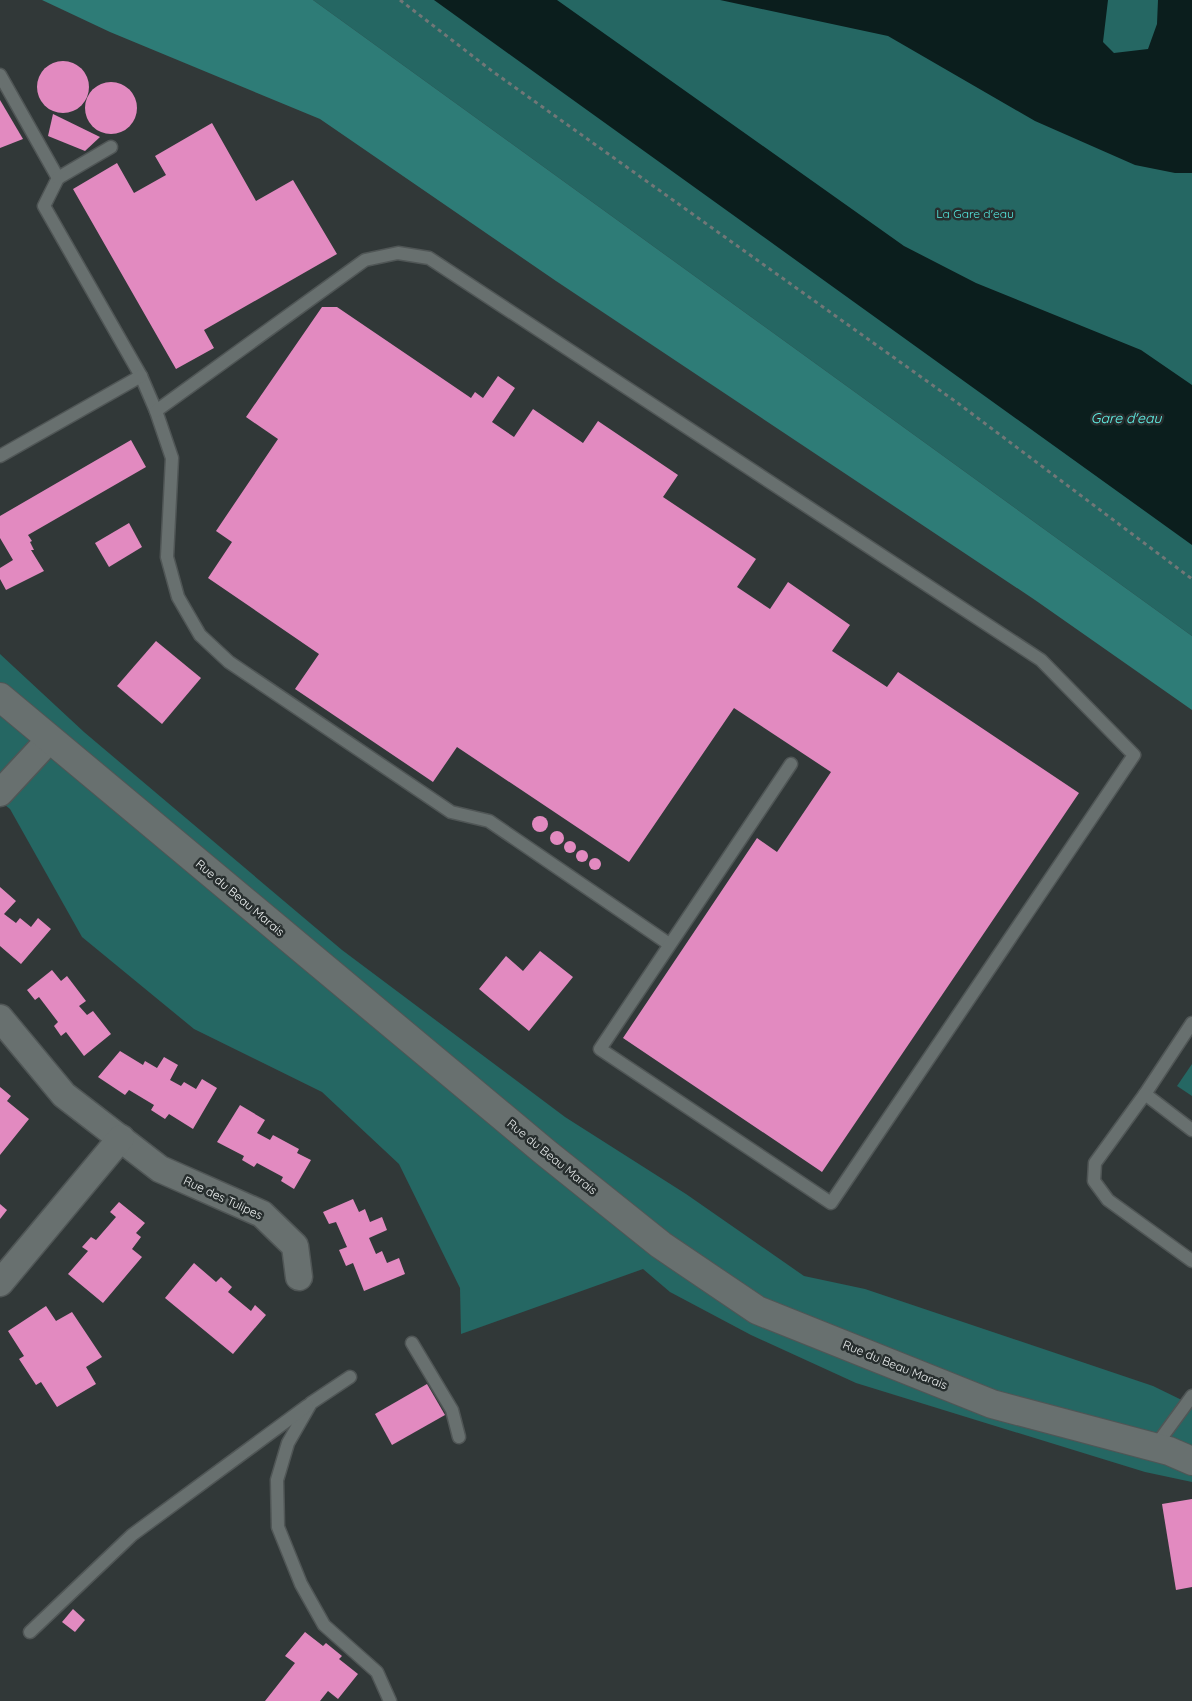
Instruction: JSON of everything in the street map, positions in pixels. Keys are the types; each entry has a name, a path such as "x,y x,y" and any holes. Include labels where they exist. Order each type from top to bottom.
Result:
{"street":[{"name":"Rue du Beau Marais","path":"0,697 545,1152 661,1245 757,1310 992,1404 1192,1460"},
{"path":"0,793 50,739"},
{"name":"Rue des Tulipes","path":"0,1018 64,1095 160,1169 262,1214 295,1246 299,1277"},
{"path":"0,1284 121,1138"}],"lane":[{"path":"0,75 58,178"},
{"path":"111,147 58,178 44,206 141,376 156,411 172,458 167,557 178,597 200,635 229,662 451,812 488,821 669,944"},
{"path":"156,411 365,260 398,253 429,258 1041,660 1134,754 831,1203 600,1049 791,764"},
{"path":"0,456 141,376"},
{"path":"1192,1023 1145,1094 1095,1163 1094,1180 1108,1200 1192,1261"},
{"path":"1145,1094 1192,1130"},
{"path":"412,1343 452,1410 459,1437"},
{"path":"30,1632 132,1534 350,1376"},
{"path":"1154,1448 1192,1396"},
{"path":"311,1404 288,1443 277,1480 278,1527 302,1584 324,1625 377,1672 390,1701"}],"path":[{"path":"400,0 492,71 959,404 1192,579"}],"green space":[{"name":"La Gare d'eau","path":"313,0 1192,0 1192,636"},
{"path":"0,654 84,732 342,950 565,1117 686,1194 804,1276 865,1289 1153,1386 1192,1405 1192,1482 1145,1472 856,1383 751,1335 670,1292 643,1269 461,1334 460,1288 399,1164 322,1092 194,1029 82,937 10,809 0,801"},
{"path":"1192,1064 1192,1096 1177,1086"}],"shaded area":[{"path":"42,0 313,0 1192,636 1192,710 1035,600 556,281 320,119 110,32"}],"water":[{"name":"Gare d'eau","path":"434,0 557,0 904,246 976,283 1141,350 1192,385 1192,545"},
{"path":"720,0 1108,0 1103,42 1114,53 1148,49 1157,24 1158,0 1192,0 1192,173 1175,173 1135,165 1035,121 888,36"}],"building":[{"path":"58,61 68,61 82,68 89,82 89,92 82,106 68,113 58,113 48,109 41,102 37,92 37,82 41,72 48,65"},
{"path":"106,82 116,82 130,89 137,103 137,113 130,127 116,134 106,134 96,130 89,123 85,113 85,103 89,93 96,86"},
{"path":"0,100 23,139 0,148"},
{"path":"53,114 100,137 85,151 48,136"},
{"path":"212,123 256,201 293,180 337,254 204,330 214,348 176,369 73,189 117,163 134,193 166,175 155,156"},
{"path":"322,307 337,307 471,398 475,392 483,398 498,376 515,388 492,422 514,437 533,409 583,443 598,421 678,475 663,497 756,559 737,587 770,609 788,582 850,625 832,651 887,687 898,672 1079,793 822,1172 623,1038 757,838 777,852 831,772 734,708 629,862 457,747 433,782 295,689 319,654 208,578 232,542 216,531 278,439 246,417"},
{"path":"131,440 146,467 28,535 34,550 31,550 44,571 6,590 0,579 0,568 13,560 0,538 0,516"},
{"path":"129,523 142,547 109,567 95,543"},
{"path":"156,641 201,678 162,724 117,686"},
{"path":"540,816 548,824 540,832 532,824"},
{"path":"557,831 562,833 564,838 562,843 557,845 552,843 550,838 552,833"},
{"path":"568,841 572,841 576,847 572,853 568,853 564,849 564,845"},
{"path":"580,850 584,850 588,856 584,862 580,862 576,858 576,854"},
{"path":"593,858 597,858 601,864 597,870 593,870 589,866 589,862"},
{"path":"0,887 16,901 4,914 16,923 20,918 31,927 38,918 51,929 21,964 0,946"},
{"path":"540,951 573,977 529,1031 479,989 506,956 523,971"},
{"path":"52,970 61,981 67,976 86,1001 79,1006 87,1015 93,1011 111,1034 84,1056 66,1032 61,1036 54,1026 58,1022 39,997 35,1000 27,990"},
{"path":"120,1051 143,1065 145,1061 157,1068 164,1057 178,1065 170,1080 181,1086 184,1082 196,1089 202,1079 217,1088 193,1129 169,1114 165,1119 151,1110 154,1105 129,1090 125,1095 98,1077"},
{"path":"0,1087 11,1096 7,1101 29,1119 0,1155"},
{"path":"240,1105 265,1120 257,1133 270,1140 273,1135 299,1149 297,1153 311,1160 294,1189 281,1181 283,1177 257,1163 254,1167 242,1160 244,1156 217,1142"},
{"path":"353,1199 359,1212 365,1209 370,1222 382,1217 387,1230 369,1238 376,1254 382,1251 387,1263 399,1258 405,1274 364,1291 353,1263 346,1266 339,1250 347,1247 336,1222 329,1224 323,1212"},
{"path":"119,1202 145,1223 136,1233 141,1237 132,1249 142,1257 103,1303 68,1274 88,1251 82,1247 91,1237 96,1240 116,1217 110,1212"},
{"path":"0,1204 7,1210 0,1219"},
{"path":"194,1263 216,1282 221,1277 232,1287 228,1292 251,1311 255,1305 266,1315 233,1354 165,1298"},
{"path":"46,1306 56,1321 72,1312 102,1357 86,1367 96,1384 57,1407 41,1382 36,1385 19,1359 24,1356 8,1331"},
{"path":"427,1384 445,1415 392,1445 375,1414"},
{"path":"1192,1499 1192,1587 1176,1590 1162,1504"},
{"path":"73,1609 85,1620 75,1632 62,1622"},
{"path":"305,1632 323,1646 326,1643 342,1656 339,1659 358,1674 338,1699 328,1691 320,1701 265,1701 295,1663 285,1656"}]}
